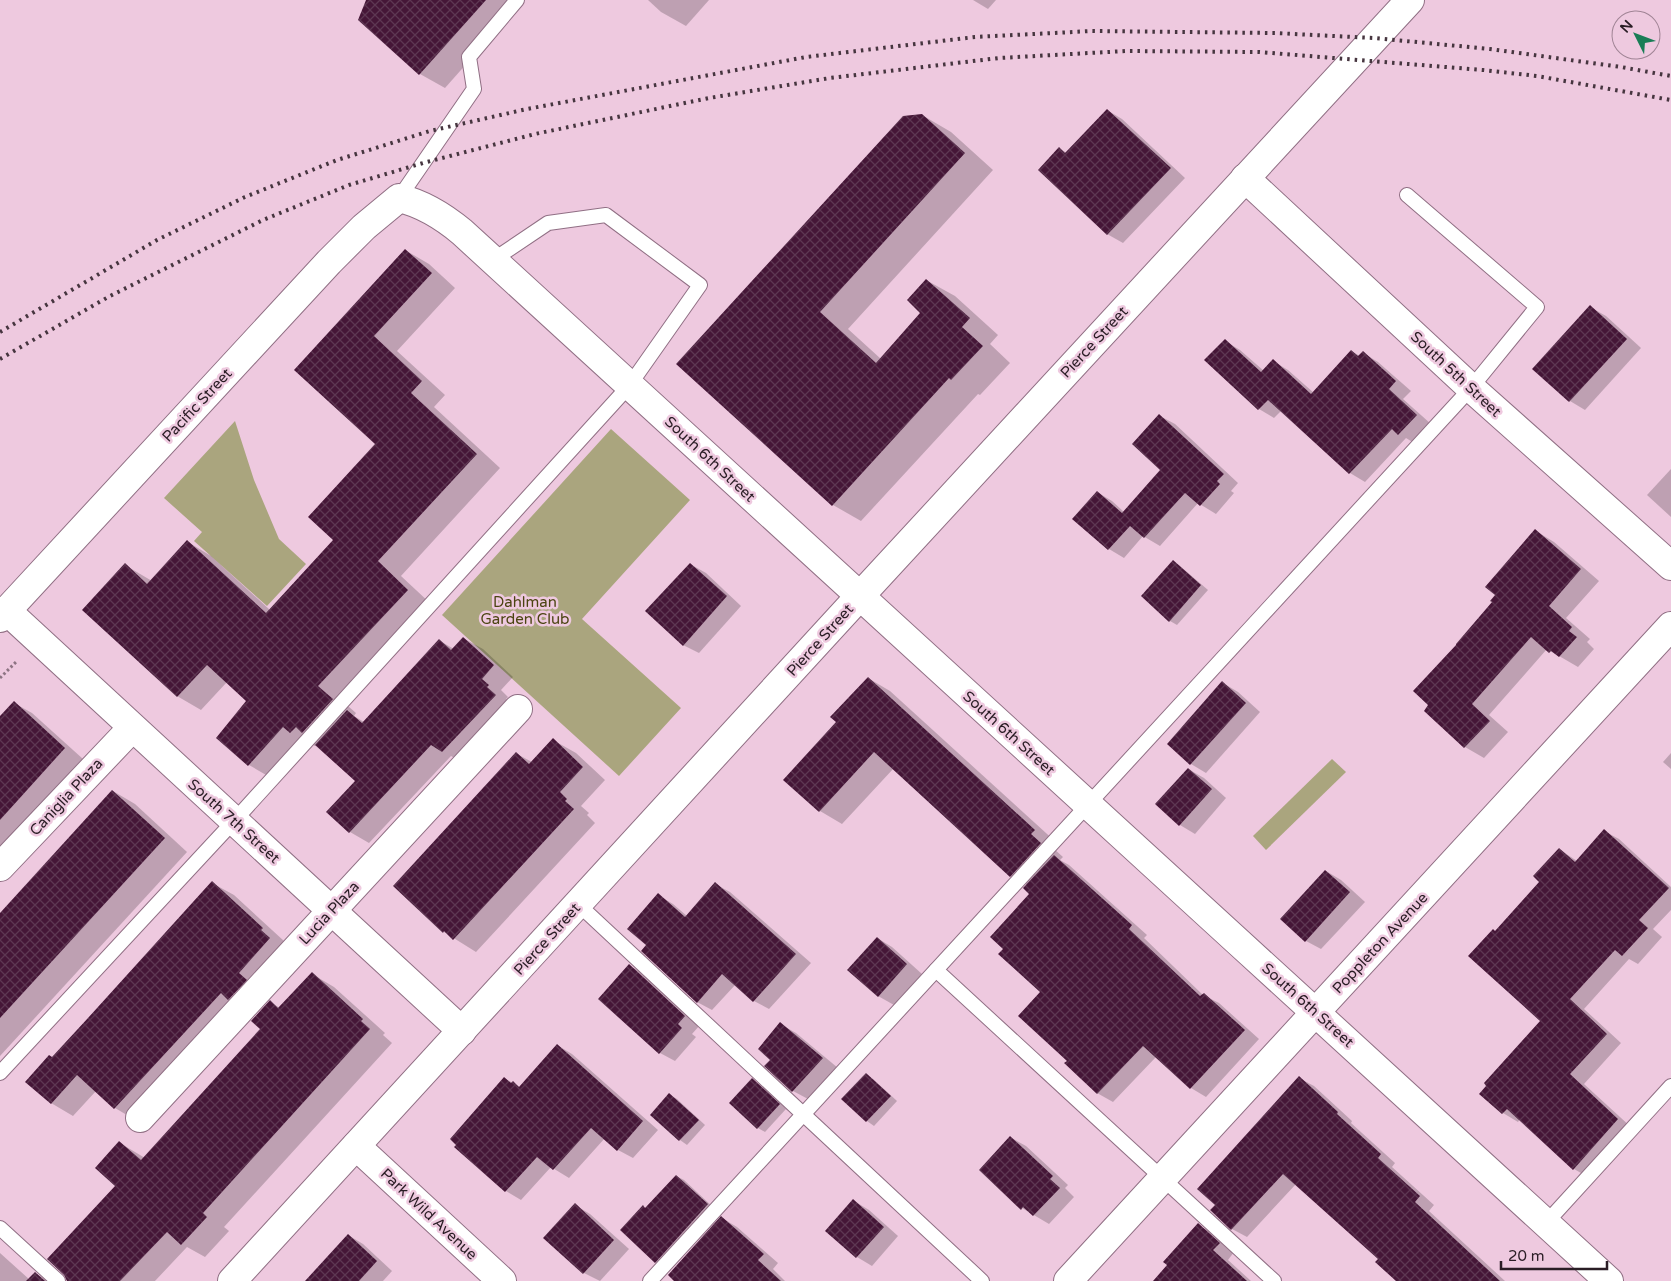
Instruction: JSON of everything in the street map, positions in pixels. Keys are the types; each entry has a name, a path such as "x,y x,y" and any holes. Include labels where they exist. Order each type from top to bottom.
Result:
{"street":[{"name":"Pierce Street","path":"232,1281 1410,0"},
{"name":"South 5th Street","path":"1245,178 1471,388 1671,566"},
{"name":"South 6th Street","path":"399,198 421,205 444,218 493,260 859,597 1317,1012 1609,1281"},
{"name":"Pacific Street","path":"2,610 329,262 364,227 399,198"},
{"name":"South 7th Street","path":"2,610 462,1031"},
{"name":"Poppleton Avenue","path":"1068,1281 1671,626"},
{"name":"Lucia Plaza","path":"140,1118 518,709"},
{"name":"Caniglia Plaza","path":"0,867 132,728"},
{"name":"Park Wild Avenue","path":"356,1146 502,1281"}],"lane":[{"path":"399,198 474,89 469,57 517,0"},
{"path":"650,1281 1471,388 1537,307 1407,195"},
{"path":"0,1073 234,821 630,386 700,285 606,215 548,223 493,260"},
{"path":"578,904 982,1281"},
{"path":"936,970 1274,1281"},
{"path":"1546,1223 1671,1086"},
{"path":"0,1228 58,1281"}],"green space":[{"path":"235,421 254,480 279,539 306,564 267,606 194,541 202,532 164,498"},
{"name":"Dahlman Garden Club","path":"611,429 690,500 582,619 681,708 619,776 442,615"},
{"path":"1332,759 1346,772 1266,850 1253,836"}],"building":[{"path":"366,0 486,0 419,75 358,20"},
{"path":"1107,109 1171,168 1107,235 1038,170 1059,147 1065,153"},
{"path":"922,114 965,153 820,312 876,363 920,313 907,300 926,279 970,318 962,327 983,346 951,380 949,378 832,506 676,364 903,116"},
{"path":"405,249 432,273 374,336 422,381 411,393 477,454 378,561 408,590 318,686 333,699 302,733 296,727 290,733 283,727 248,766 216,738 246,701 207,665 177,697 82,610 125,563 147,584 187,540 266,613 333,540 308,517 375,444 294,370"},
{"path":"1590,305 1627,339 1569,402 1532,369"},
{"path":"1225,339 1261,372 1273,359 1311,394 1351,350 1358,356 1363,351 1396,381 1389,389 1417,415 1398,435 1392,429 1349,474 1268,400 1258,410 1204,360"},
{"path":"1159,414 1224,474 1217,481 1220,484 1200,506 1185,493 1144,538 1130,526 1108,550 1072,519 1097,491 1122,513 1160,470 1132,444"},
{"path":"1535,529 1581,569 1549,606 1572,627 1569,631 1577,637 1559,657 1551,651 1549,653 1531,637 1472,704 1490,721 1464,748 1424,711 1428,705 1413,691 1456,645 1492,602 1490,601 1495,595 1485,587"},
{"path":"1173,560 1201,585 1169,622 1141,596"},
{"path":"690,563 727,596 683,646 645,611"},
{"path":"463,637 494,665 482,679 489,685 487,687 496,695 442,752 431,745 349,833 326,812 355,781 315,745 347,710 362,723 439,639 451,650"},
{"path":"868,677 1035,830 1031,834 1041,843 1010,877 874,752 819,812 783,780 836,722 830,717"},
{"path":"1222,681 1246,703 1190,765 1167,744"},
{"path":"14,701 65,748 0,820 0,716"},
{"path":"553,738 583,767 560,792 567,799 565,801 574,809 453,940 393,886 516,752 529,764"},
{"path":"1188,768 1212,789 1179,826 1155,804"},
{"path":"112,790 165,838 0,1018 0,913"},
{"path":"1604,829 1669,888 1639,920 1648,928 1622,956 1615,950 1570,999 1607,1034 1570,1074 1618,1119 1573,1170 1507,1109 1502,1114 1479,1094 1486,1086 1484,1083 1540,1021 1468,956 1493,929 1495,931 1539,882 1533,876 1559,848 1575,862"},
{"path":"1054,855 1132,925 1129,929 1200,996 1204,993 1245,1030 1190,1089 1143,1046 1097,1094 1064,1063 1067,1061 1018,1016 1040,992 998,954 1003,949 990,937 1029,894 1023,888"},
{"path":"1325,870 1350,892 1305,942 1280,919"},
{"path":"212,881 263,928 261,930 270,938 239,973 247,980 228,1000 221,993 114,1109 77,1075 51,1104 25,1082 49,1055 52,1057"},
{"path":"715,882 796,954 753,1002 722,974 697,1003 641,951 646,945 627,929 658,893 685,917"},
{"path":"877,937 907,964 878,997 847,970"},
{"path":"629,964 685,1016 678,1024 682,1028 659,1054 598,999"},
{"path":"312,972 363,1019 361,1021 370,1029 203,1213 207,1217 181,1245 167,1232 120,1281 67,1281 64,1275 47,1259 115,1186 95,1168 119,1141 141,1160 260,1029 251,1021 270,1000 278,1008"},
{"path":"780,1022 823,1058 792,1092 764,1066 770,1060 758,1049"},
{"path":"557,1044 643,1121 617,1151 591,1128 553,1170 537,1157 505,1192 454,1147 456,1145 450,1139 504,1077 511,1083 513,1081 519,1087"},
{"path":"866,1073 891,1096 866,1122 841,1099"},
{"path":"1299,1076 1381,1154 1378,1158 1420,1196 1415,1202 1500,1281 1396,1281 1375,1262 1378,1259 1283,1174 1231,1230 1210,1210 1215,1205 1197,1189"},
{"path":"752,1078 780,1104 757,1129 729,1103"},
{"path":"669,1093 699,1120 679,1141 650,1115"},
{"path":"1010,1136 1053,1176 1050,1179 1060,1188 1033,1216 1023,1207 1021,1210 979,1170"},
{"path":"676,1175 708,1204 655,1263 620,1230 643,1205 645,1208"},
{"path":"853,1199 884,1227 856,1258 825,1231"},
{"path":"575,1203 614,1240 583,1274 543,1238"},
{"path":"721,1216 764,1254 758,1260 781,1281 674,1281 668,1275"},
{"path":"1198,1223 1220,1243 1213,1250 1247,1281 1153,1281 1167,1265 1163,1262"},
{"path":"348,1234 377,1261 359,1281 305,1281"},
{"path":"35,1272 45,1281 26,1281"}],"railway":[{"path":"0,332 157,240 245,197 337,160 430,131 527,109 806,57 975,37 1092,31 1275,33 1374,38 1490,49 1621,67 1671,76"},
{"path":"0,359 110,296 263,220 349,185 423,163 535,134 709,98 830,78 999,58 1126,51 1259,52 1537,76 1671,100"}]}
